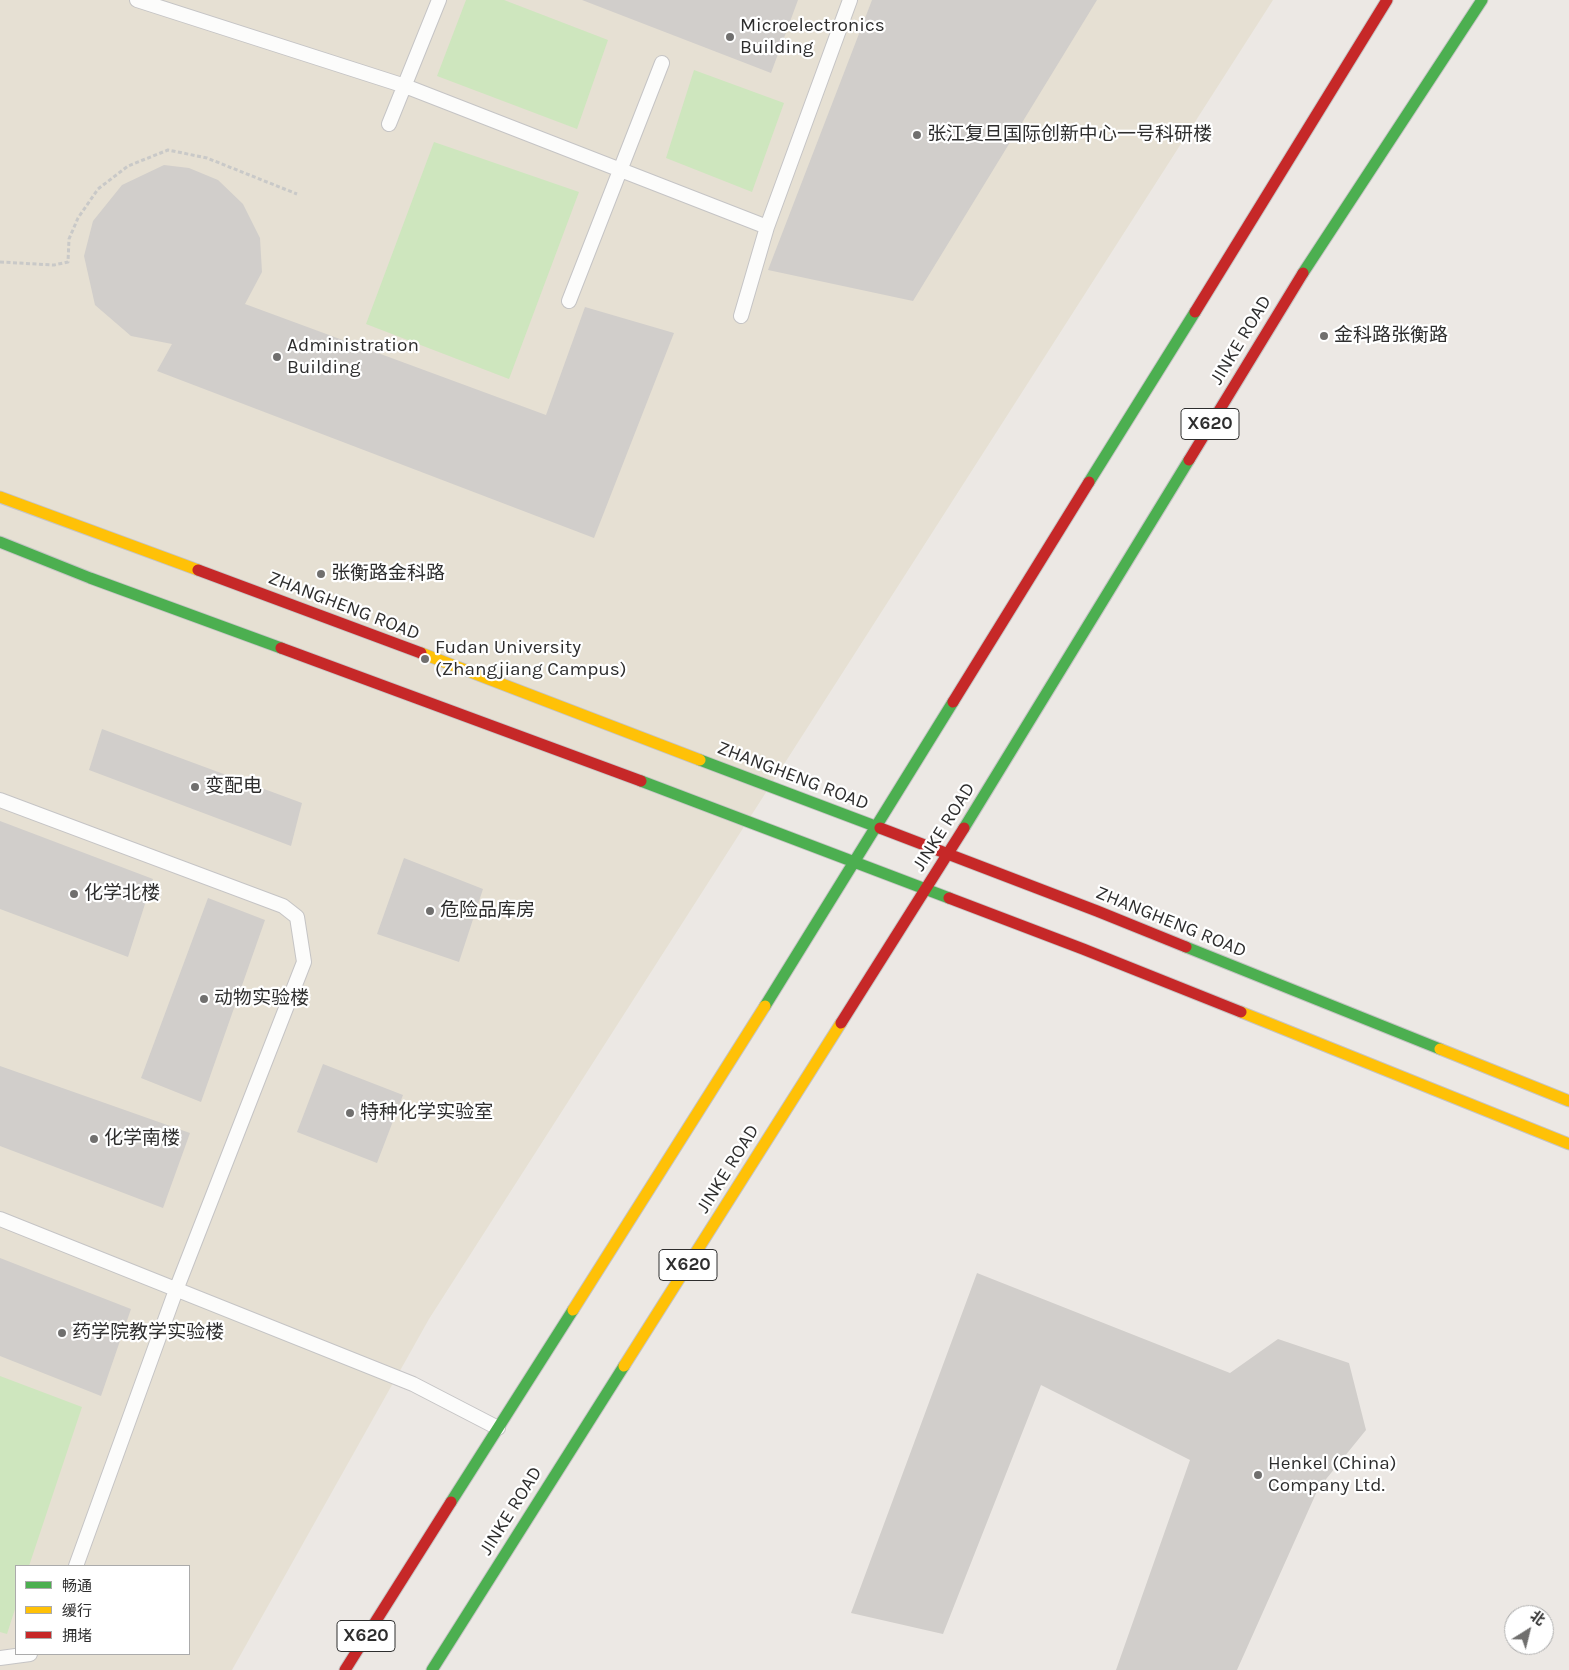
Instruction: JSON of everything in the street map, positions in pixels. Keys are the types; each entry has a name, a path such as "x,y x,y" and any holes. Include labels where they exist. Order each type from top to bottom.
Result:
{"main road":[{"path":"854,862 1387,0"},
{"name":"JINKE ROAD","path":"432,1670 926,889 1284,302 1482,0"},
{"name":"ZHANGHENG ROAD","path":"0,497 313,612 948,853 1569,1101"},
{"path":"0,542 100,581 703,804 1084,949 1569,1144"},
{"name":"X620","path":"345,1670 776,989 854,862"}],"lane":[{"path":"137,0 405,86 767,227"},
{"path":"389,124 439,0"},
{"path":"740,316 767,227 850,0"},
{"path":"569,300 662,63"},
{"path":"0,800 283,906 297,917 304,962 176,1290 76,1565"},
{"path":"0,1219 413,1384 498,1428"},
{"path":"0,1658 22,1655"}],"path":[{"path":"0,262 54,265 68,262 70,239 78,218 98,189 128,166 168,150 207,158 297,194"}],"shaded area":[{"name":"Fudan University (Zhangjiang Campus)","path":"0,0 1273,0 429,1319 232,1670 0,1670"}],"green space":[{"path":"466,0 504,0 608,40 577,129 437,76"},
{"path":"694,70 784,103 752,192 666,158"},
{"path":"434,142 579,192 509,379 366,324"},
{"path":"0,1376 82,1407 29,1565 15,1565 15,1609 7,1634 0,1632"}],"building":[{"name":"Microelectronics Building","path":"582,0 798,0 771,73"},
{"name":"张江复旦国际创新中心一号科研楼","path":"872,0 1097,0 913,301 768,270"},
{"name":"Administration Building","path":"164,165 189,168 218,180 243,204 260,238 262,272 245,304 546,415 585,307 674,333 594,538 157,371 172,344 131,336 95,305 84,256 93,221 122,185"},
{"name":"变配电","path":"102,729 302,803 291,846 89,770"},
{"name":"化学北楼","path":"0,821 153,879 128,957 0,909"},
{"name":"危险品库房","path":"404,858 483,889 459,962 377,934"},
{"name":"动物实验楼","path":"208,898 265,920 201,1102 141,1078"},
{"name":"特种化学实验室","path":"323,1064 403,1095 377,1163 297,1132"},
{"name":"化学南楼","path":"0,1066 190,1133 163,1208 0,1146"},
{"name":"药学院教学实验楼","path":"0,1258 131,1309 101,1396 0,1356"},
{"name":"Henkel (China) Company Ltd.","path":"977,1273 1230,1373 1278,1339 1349,1363 1366,1430 1318,1489 1237,1670 1116,1670 1190,1460 1041,1385 943,1634 851,1613"}],"traffic: fast":[{"path":"1303,273 1482,0"},
{"path":"1089,482 1195,312"},
{"path":"964,828 1189,460"},
{"path":"0,542 90,578 281,648"},
{"path":"765,1006 953,702"},
{"path":"700,760 880,828"},
{"path":"641,781 949,898"},
{"path":"1186,947 1440,1049"},
{"path":"451,1502 573,1310"},
{"path":"432,1670 624,1366"}],"traffic: slow":[{"path":"0,497 198,570"},
{"path":"421,653 700,760"},
{"path":"573,1310 765,1006"},
{"path":"1241,1012 1569,1144"},
{"path":"624,1366 841,1023"},
{"path":"1440,1049 1569,1101"}],"traffic: jam":[{"path":"1195,312 1387,0"},
{"path":"1189,460 1303,273"},
{"path":"953,702 1089,482"},
{"path":"198,570 421,653"},
{"path":"281,648 641,781"},
{"path":"880,828 1186,947"},
{"path":"841,1023 964,828"},
{"path":"949,898 1241,1012"},
{"path":"345,1670 451,1502"}],"place":[{"name":"Microelectronics Building","path":"730,37"},
{"name":"张江复旦国际创新中心一号科研楼","path":"917,135"},
{"name":"金科路张衡路","path":"1324,336"},
{"name":"Administration Building","path":"277,357"},
{"name":"张衡路金科路","path":"321,574"},
{"name":"Fudan University (Zhangjiang Campus)","path":"425,659"},
{"name":"变配电","path":"195,787"},
{"name":"化学北楼","path":"74,894"},
{"name":"危险品库房","path":"430,911"},
{"name":"动物实验楼","path":"204,999"},
{"name":"特种化学实验室","path":"350,1113"},
{"name":"化学南楼","path":"94,1139"},
{"name":"药学院教学实验楼","path":"62,1333"},
{"name":"Henkel (China) Company Ltd.","path":"1258,1475"}]}
